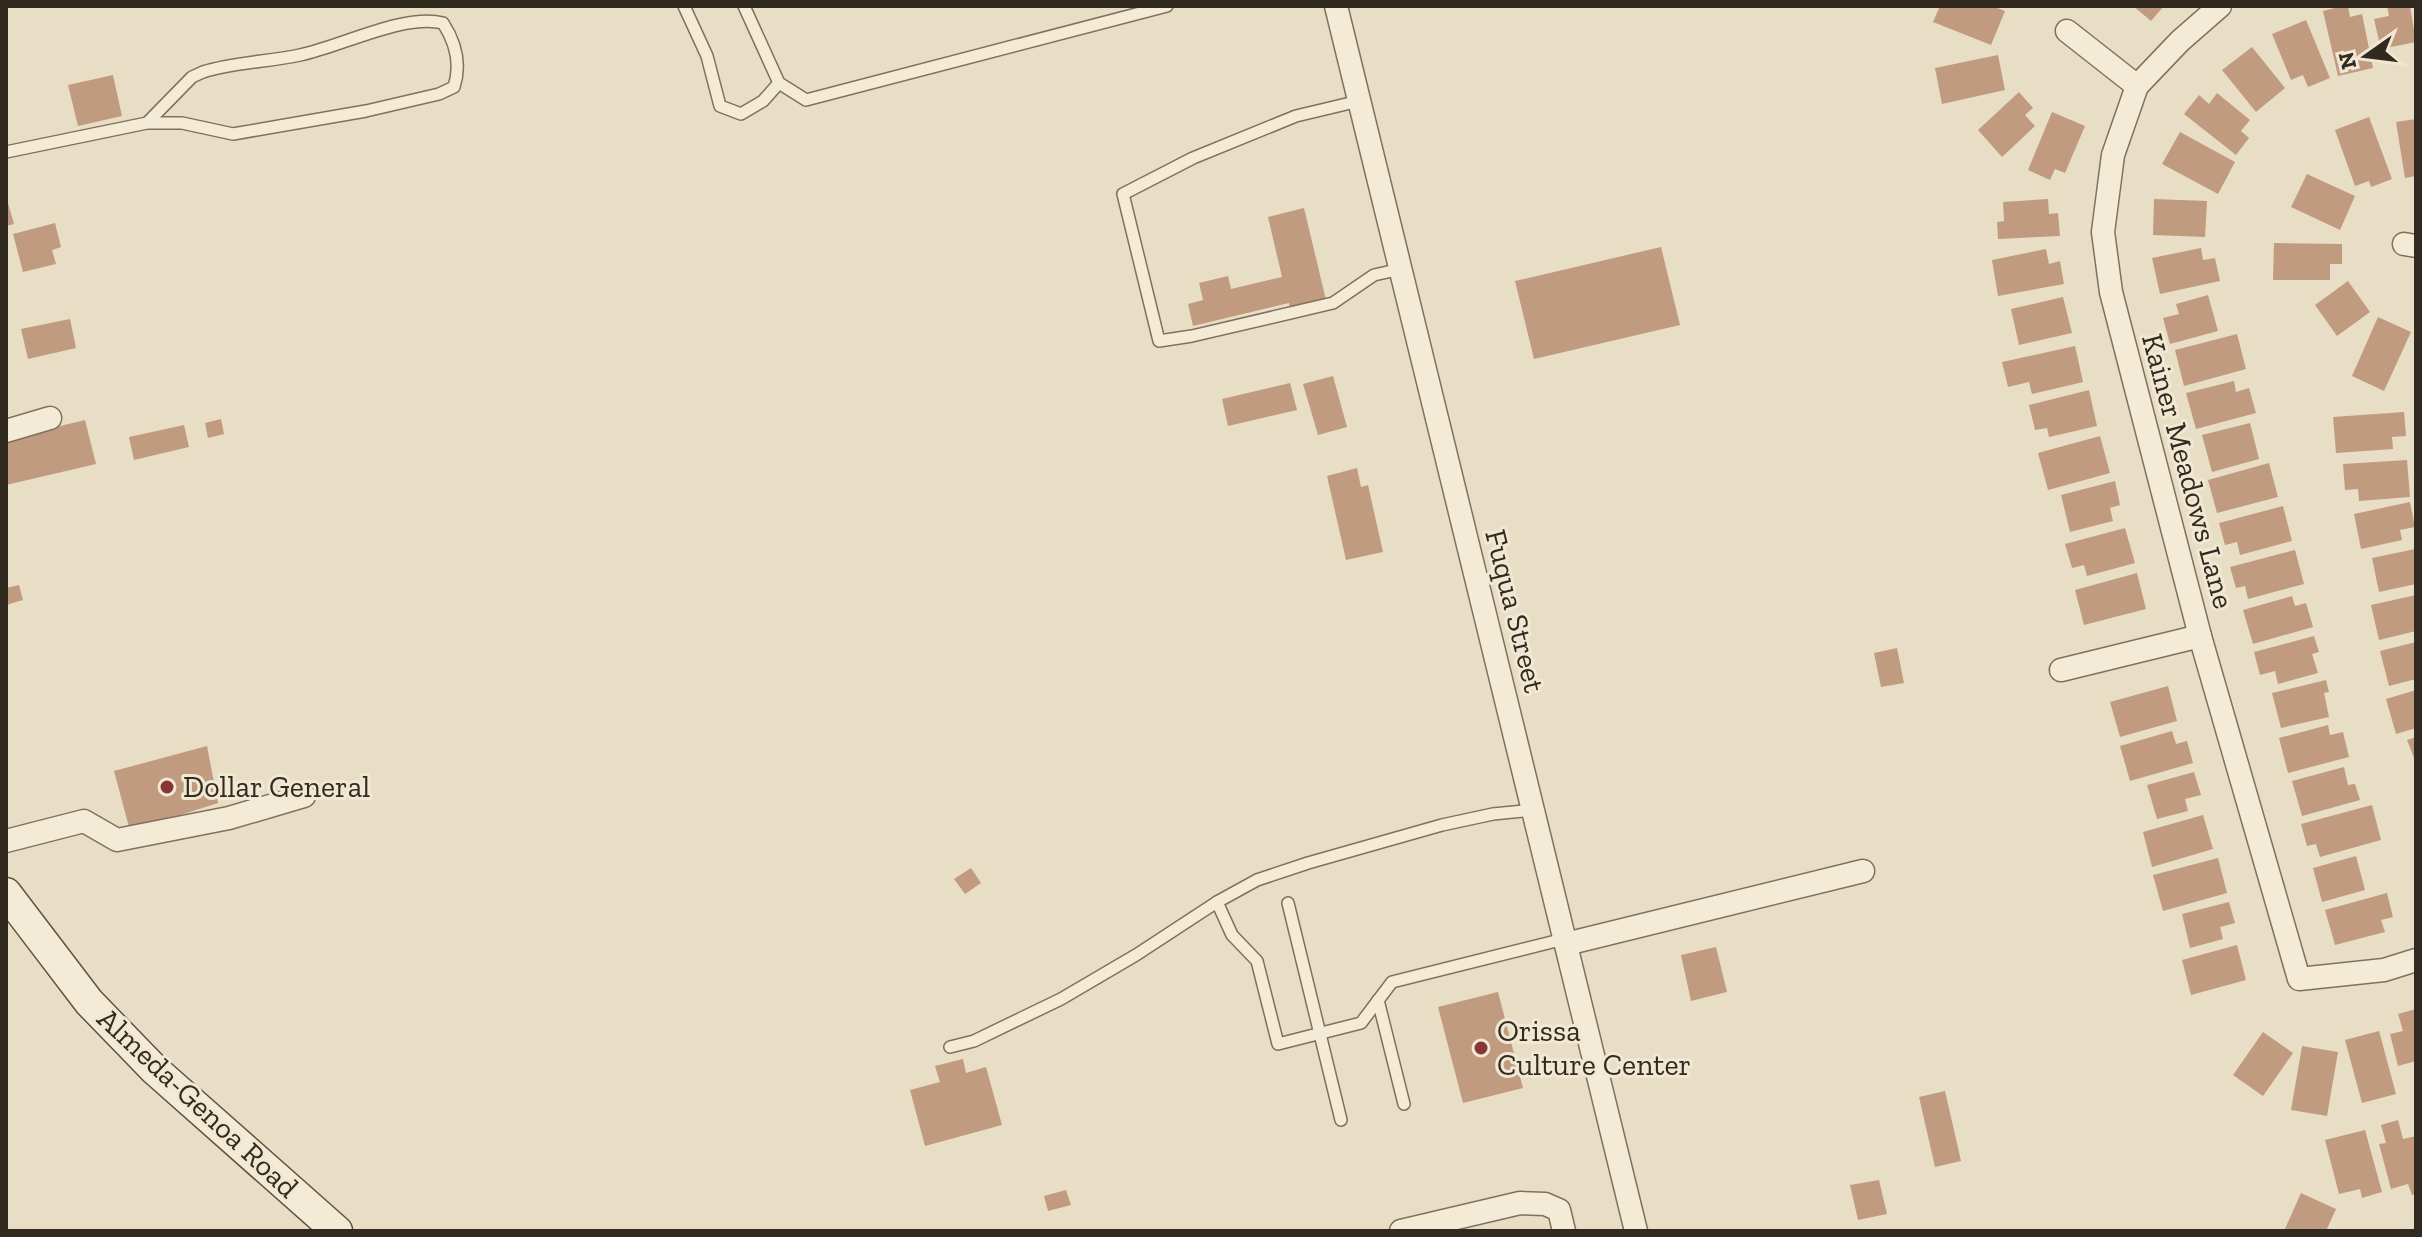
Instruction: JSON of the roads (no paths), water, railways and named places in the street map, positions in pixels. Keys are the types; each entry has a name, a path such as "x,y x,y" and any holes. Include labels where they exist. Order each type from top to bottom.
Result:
{"main road":[{"name":"Almeda-Genoa Road","path":"6,893 89,1002 155,1070 337,1231"}],"street":[{"name":"Fuqua Street","path":"1336,6 1636,1231"},
{"name":"Kainer Meadows Lane","path":"2220,6 2180,41 2137,86 2113,155 2103,232 2111,292 2200,636 2299,979 2384,970 2416,960"},
{"path":"2067,31 2137,86"},
{"path":"6,431 50,418"},
{"path":"2061,670 2200,636"},
{"path":"6,841 84,821 117,840 229,818 304,796"},
{"path":"1565,942 1863,871"},
{"path":"1401,1231 1520,1203 1545,1204 1559,1210 1564,1231"}],"lane":[{"path":"684,6 707,56 720,106 741,114 763,101 779,83"},
{"path":"744,6 779,83 806,100 1137,10 1167,6"},
{"path":"6,152 147,123 182,123 233,134 366,111 439,94 454,87 459,72 451,35 443,23 420,21 344,40 300,55 203,72 192,77 147,123"},
{"path":"1359,101 1296,116 1193,158 1123,194 1159,341 1333,303 1374,275 1401,269"},
{"path":"950,1047 974,1041 1061,999 1257,880 1442,825 1493,814 1533,810"},
{"path":"1217,902 1232,935 1257,961 1278,1044 1361,1023 1392,982 1565,942"},
{"path":"1288,903 1341,1120"},
{"path":"1378,1000 1404,1104"}],"place":[{"name":"Dollar General","path":"167,787"},
{"name":"Orissa Culture Center","path":"1481,1048"}]}
